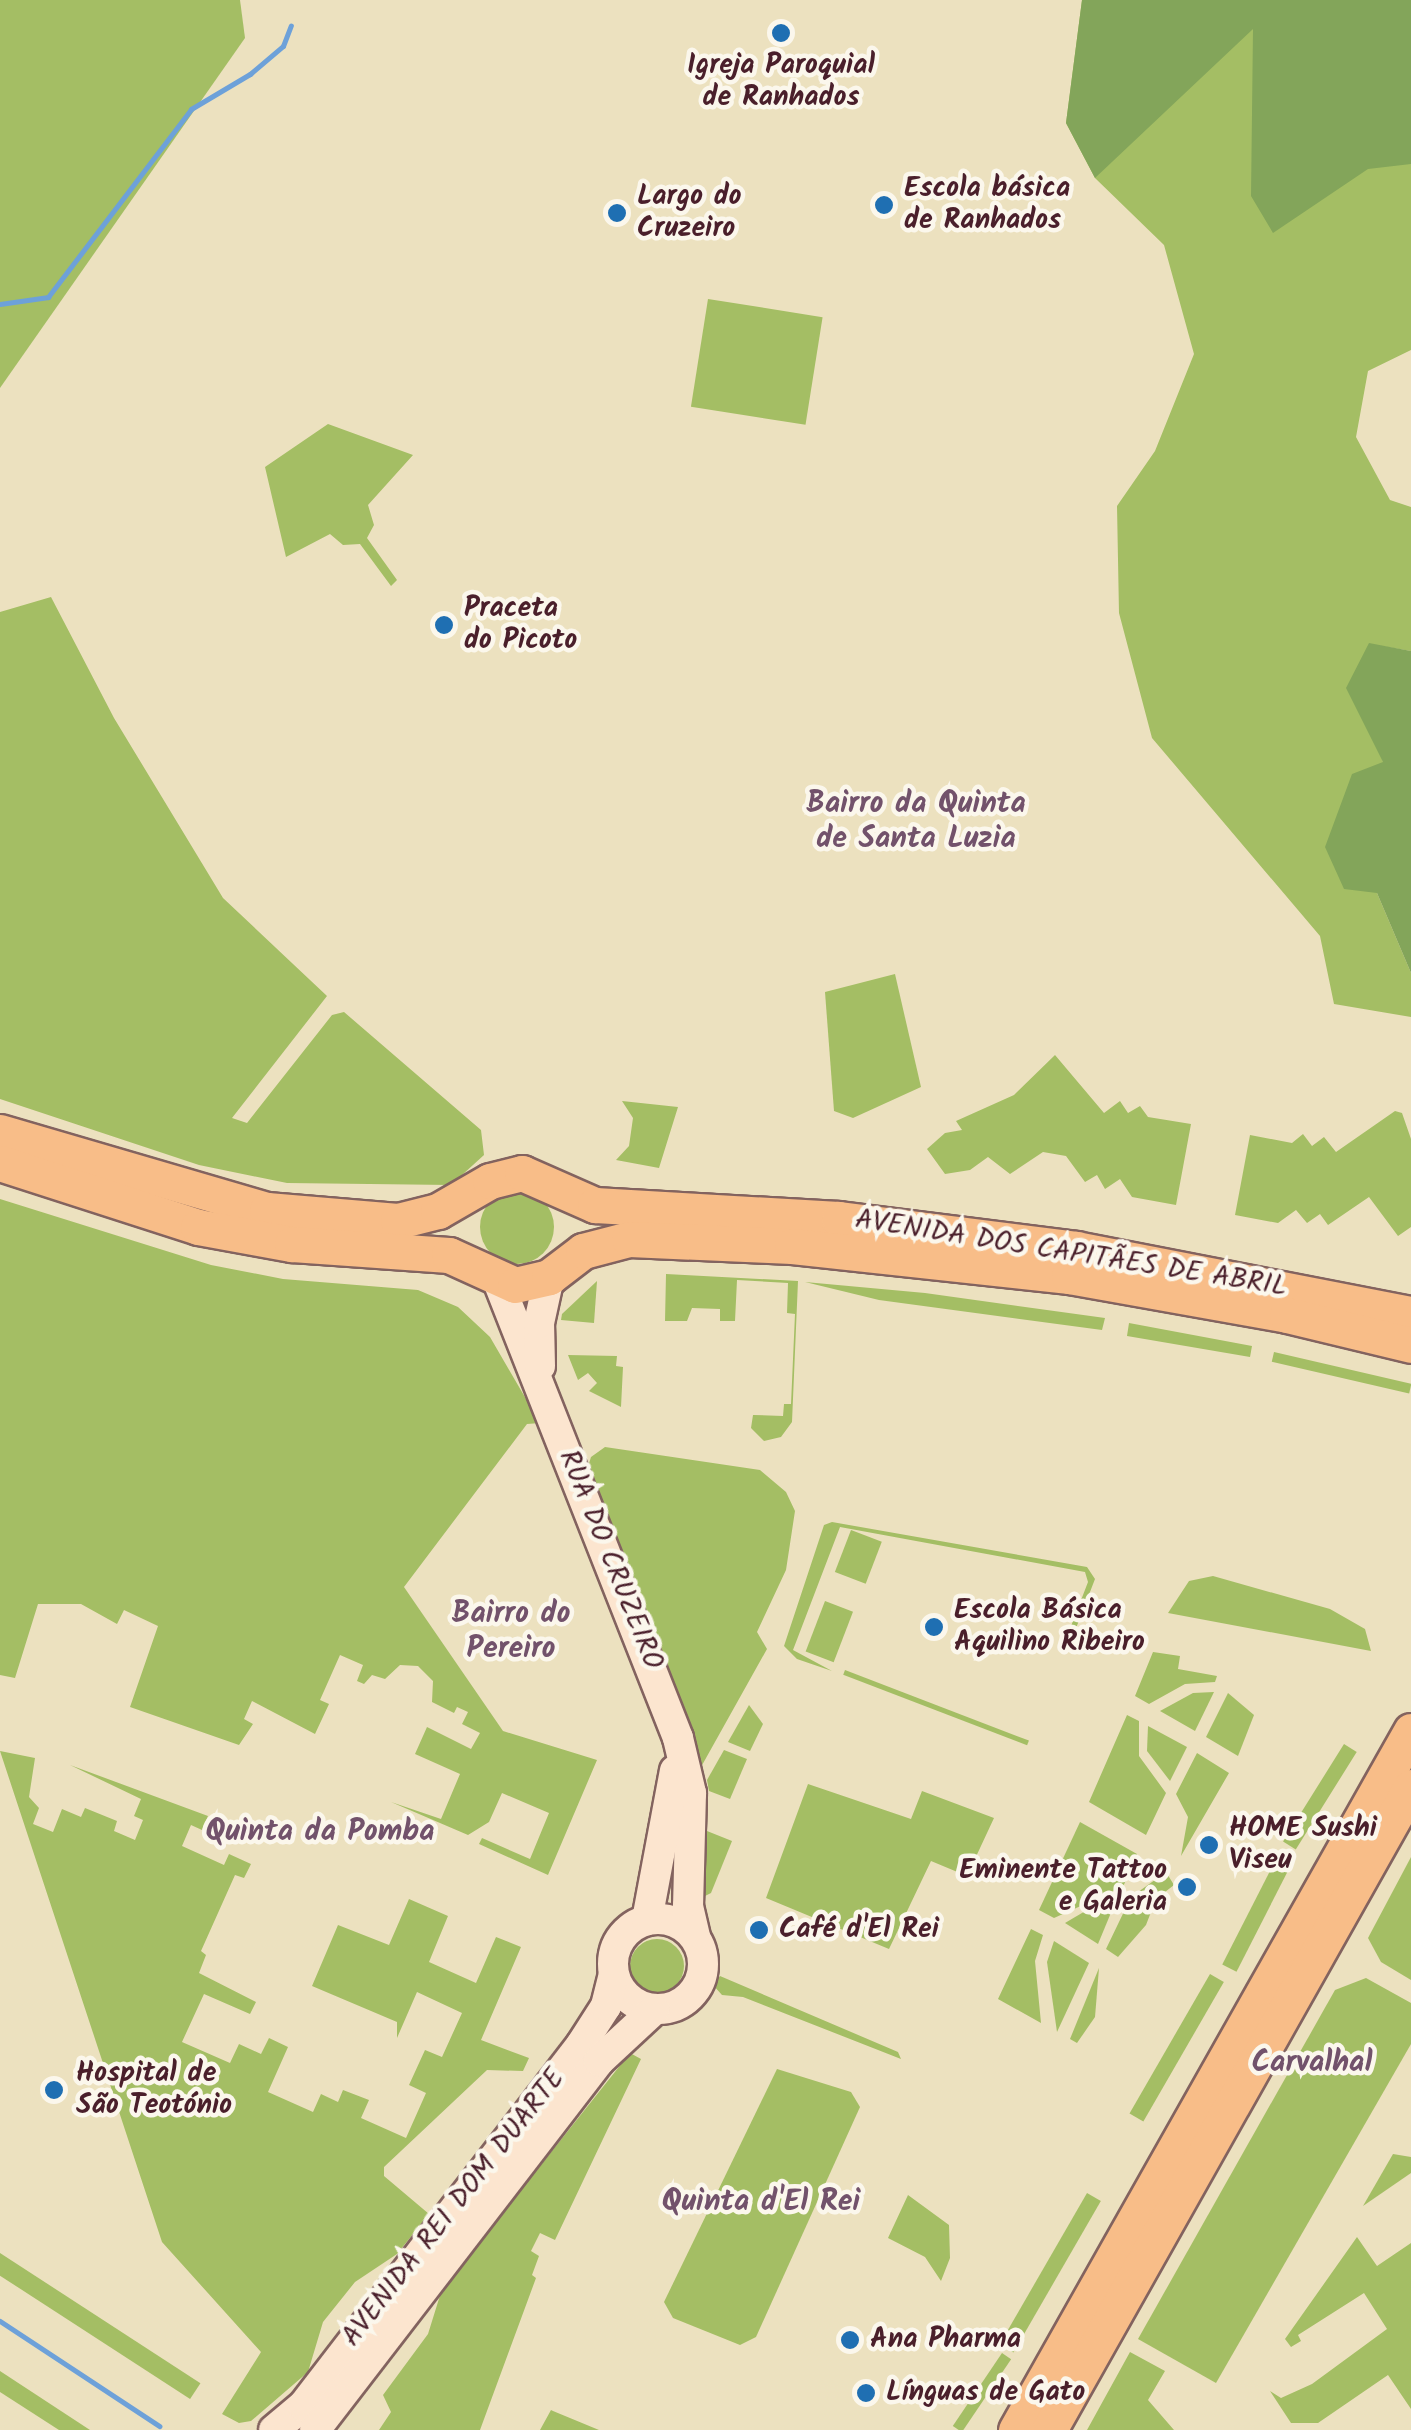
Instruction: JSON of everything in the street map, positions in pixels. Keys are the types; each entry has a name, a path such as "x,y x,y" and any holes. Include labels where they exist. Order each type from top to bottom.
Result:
{"main road":[{"name":"AVENIDA DOS CAPITÃES DE ABRIL","path":"0,1132 224,1201 302,1214 398,1220 477,1192 506,1174 554,1184 595,1204 839,1219 1076,1249 1411,1314"},
{"name":"AVENIDA DOS CAPITÃES DE ABRIL","path":"0,1164 226,1234 436,1253 515,1285 556,1271 583,1250 628,1239 792,1246 1069,1276 1287,1315 1411,1346"},
{"path":"540,1384 539,1325 556,1271 576,1232 566,1198 554,1184"},
{"path":"477,1192 468,1207 465,1241 490,1276"},
{"name":"RUA DO CRUZEIRO","path":"490,1276 540,1384 678,1738 691,1792 688,1906 699,1948"},
{"path":"1287,1315 1411,1362"},
{"path":"1016,2430 1411,1732"},
{"path":"641,1922 674,1922 699,1948 690,1997 654,2010 624,1995 614,1974 616,1946 641,1922 678,1738"},
{"path":"1049,2430 1411,1787"},
{"name":"AVENIDA REI DOM DUARTE","path":"274,2430 303,2406 590,2032 614,1974"},
{"name":"AVENIDA REI DOM DUARTE","path":"314,2430 599,2060 654,2010"}],"green space":[{"path":"0,0 240,0 245,38 0,388"},
{"path":"1082,0 1411,0 1411,350 1368,371 1356,437 1390,500 1411,507 1411,651 1369,644 1383,762 1377,893 1411,973 1411,1017 1334,1004 1320,936 1152,738 1119,613 1117,506 1155,451 1194,354 1164,245 1095,178 1066,123"},
{"path":"1082,0 1411,0 1411,164 1368,169 1273,233 1251,196 1253,29 1095,178 1066,123"},
{"path":"708,299 823,317 806,425 691,407"},
{"path":"328,424 413,455 368,505 374,525 367,538 397,580 391,586 360,544 343,545 330,534 286,557 265,467"},
{"path":"51,597 114,718 223,898 327,996 232,1118 247,1123 332,1015 344,1012 481,1130 484,1155 451,1185 287,1183 199,1165 0,1099 0,612"},
{"path":"1369,643 1411,651 1411,973 1377,893 1344,889 1325,847 1352,774 1383,762 1346,688"},
{"path":"895,974 921,1087 853,1118 834,1111 825,992"},
{"path":"1055,1055 1104,1113 1120,1101 1128,1113 1140,1106 1148,1117 1191,1124 1176,1205 1132,1197 1120,1179 1105,1189 1097,1175 1085,1182 1066,1156 1043,1152 1010,1174 988,1157 970,1170 945,1174 927,1149 945,1133 962,1130 956,1121 1014,1095"},
{"path":"622,1101 678,1107 659,1168 616,1160 629,1146 633,1118"},
{"path":"1395,1111 1402,1113 1411,1139 1411,1227 1398,1236 1369,1197 1328,1225 1320,1214 1307,1223 1296,1210 1278,1223 1235,1215 1250,1135 1292,1143 1303,1134 1312,1146 1324,1137 1336,1152"},
{"path":"517,1190 543,1201 554,1227 543,1253 517,1264 491,1253 480,1227 491,1201"},
{"path":"0,1199 211,1265 283,1279 418,1290 458,1307 490,1337 540,1423 527,1424 404,1587 503,1731 597,1760 548,1875 479,1844 482,1838 530,1859 549,1813 502,1793 489,1822 468,1835 391,1802 441,1819 460,1774 415,1754 427,1727 471,1749 480,1733 462,1724 468,1712 457,1707 454,1713 432,1702 433,1681 418,1666 400,1665 385,1679 372,1675 364,1684 357,1681 363,1665 340,1655 320,1700 329,1704 315,1734 252,1701 244,1719 253,1724 239,1745 130,1707 158,1626 124,1610 117,1624 81,1604 38,1604 15,1678 0,1675"},
{"path":"666,1274 798,1281 792,1422 781,1437 764,1441 751,1428 753,1415 783,1416 784,1404 791,1404 795,1314 787,1313 788,1283 737,1280 735,1321 720,1321 720,1309 692,1308 687,1321 665,1321"},
{"path":"597,1281 594,1323 561,1320 562,1314"},
{"path":"805,1282 925,1293 1105,1318 1102,1330 879,1300"},
{"path":"1129,1323 1252,1346 1250,1357 1127,1336"},
{"path":"1274,1352 1411,1384 1409,1393 1272,1362"},
{"path":"568,1355 617,1356 616,1366 623,1367 621,1407 589,1391 597,1383 588,1373 578,1380"},
{"path":"605,1447 760,1470 786,1492 795,1511 786,1570 757,1632 767,1649 701,1767 587,1470 591,1457"},
{"path":"832,1522 1087,1567 1095,1579 1073,1636 1068,1634 1088,1582 1085,1572 840,1527 793,1650 832,1671 797,1659 784,1646 824,1525"},
{"path":"851,1530 882,1542 866,1584 835,1572"},
{"path":"1213,1576 1330,1609 1365,1629 1371,1651 1168,1613 1189,1581"},
{"path":"825,1601 853,1612 834,1662 806,1651"},
{"path":"1153,1652 1180,1656 1178,1669 1217,1676 1215,1682 1185,1684 1149,1704 1135,1696"},
{"path":"845,1670 1029,1741 1027,1745 843,1675"},
{"path":"1214,1692 1195,1731 1160,1711 1193,1693"},
{"path":"1228,1693 1254,1715 1238,1756 1206,1737"},
{"path":"749,1705 763,1724 750,1751 728,1742"},
{"path":"1127,1715 1139,1721 1139,1756 1166,1793 1146,1835 1089,1802"},
{"path":"1148,1726 1187,1747 1170,1781 1147,1751"},
{"path":"1344,1744 1357,1752 1296,1849 1283,1842"},
{"path":"724,1750 747,1759 730,1799 709,1791 707,1780"},
{"path":"0,1751 35,1758 29,1797 39,1808 33,1824 53,1832 62,1809 81,1817 85,1808 117,1821 114,1831 135,1840 143,1820 134,1816 141,1799 70,1765 208,1816 202,1830 191,1825 182,1846 224,1865 229,1854 251,1864 244,1878 235,1875 201,1951 206,1955 199,1973 256,2002 250,2014 204,1994 182,2042 230,2063 239,2044 261,2054 269,2038 288,2047 268,2092 313,2112 321,2094 338,2102 343,2090 369,2100 361,2118 406,2138 426,2093 409,2085 425,2050 442,2057 462,2013 417,1992 397,2038 397,2022 312,1986 338,1925 389,1945 409,1899 448,1916 429,1962 476,1983 496,1937 521,1947 481,2040 529,2058 523,2071 487,2070 384,2167 384,2176 429,2214 397,2254 355,2282 323,2322 308,2372 251,2421 239,2423 222,2414 261,2352 162,2242"},
{"path":"1197,1753 1229,1773 1181,1856 1188,1817 1176,1794"},
{"path":"808,1784 911,1819 922,1791 994,1818 967,1876 931,1861 889,1949 766,1898"},
{"path":"1080,1822 1137,1854 1123,1887 1054,1918 1039,1910"},
{"path":"707,1831 732,1841 711,1893 703,1897 699,1879"},
{"path":"1411,1857 1411,1980 1381,1962 1368,1938"},
{"path":"1274,1863 1288,1870 1237,1972 1222,1965"},
{"path":"1166,1872 1174,1885 1156,1899 1146,1925 1118,1957 1106,1949 1131,1897"},
{"path":"1115,1903 1098,1944 1065,1923 1087,1910"},
{"path":"1031,1929 1043,1935 1035,1961 1041,2023 998,1999"},
{"path":"657,1939 676,1947 684,1966 676,1985 657,1993 638,1985 630,1966 638,1947"},
{"path":"1054,1941 1089,1963 1057,2032 1047,1962"},
{"path":"1099,1968 1095,2017 1077,2043 1070,2039"},
{"path":"1210,1974 1224,1982 1143,2121 1130,2113"},
{"path":"720,1976 898,2052 901,2059 743,1997 722,1995 713,1985"},
{"path":"1366,1978 1411,2003 1411,2044 1216,2383 1138,2339 1335,1990"},
{"path":"630,2053 641,2059 555,2240 540,2233 531,2251 539,2256 532,2275 536,2278 480,2430 379,2430 391,2412 383,2395 428,2334 442,2289"},
{"path":"777,2069 851,2092 860,2107 756,2337 740,2345 673,2318 664,2302"},
{"path":"1393,2154 1411,2157 1411,2173 1363,2206"},
{"path":"1087,2193 1101,2201 1013,2353 1000,2345"},
{"path":"908,2195 949,2225 950,2258 941,2281 925,2257 888,2238"},
{"path":"1357,2237 1377,2266 1411,2243 1411,2409 1388,2375 1318,2423 1291,2423 1270,2391 1281,2398 1312,2384 1387,2329 1364,2293 1298,2335 1301,2341 1291,2347 1285,2339"},
{"path":"0,2253 200,2383 190,2399 0,2276"},
{"path":"1130,2352 1165,2371 1148,2400 1174,2430 1087,2430"},
{"path":"1002,2353 1011,2359 963,2430 953,2426"},
{"path":"0,2371 90,2430 59,2430 0,2392"},
{"path":"553,2411 599,2430 540,2430"}],"waterway":[{"path":"0,304 48,297 191,109 250,74 283,46 291,25"},
{"path":"0,2321 159,2426"}],"place":[{"name":"Igreja Paroquial de Ranhados","path":"781,33"},
{"name":"Escola básica de Ranhados","path":"884,205"},
{"name":"Largo do Cruzeiro","path":"617,213"},
{"name":"Praceta do Picoto","path":"444,625"},
{"name":"Escola Básica Aquilino Ribeiro","path":"934,1627"},
{"name":"HOME Sushi Viseu","path":"1209,1845"},
{"name":"Eminente Tattoo e Galeria","path":"1187,1887"},
{"name":"Café d'El Rei","path":"759,1930"},
{"name":"Hospital de São Teotónio","path":"54,2090"},
{"name":"Ana Pharma","path":"850,2340"},
{"name":"Línguas de Gato","path":"866,2393"}],"district":[{"name":"Bairro da Quinta de Santa Luzia","path":"916,821"},
{"name":"Bairro do Pereiro","path":"511,1631"},
{"name":"Quinta da Pomba","path":"320,1832"},
{"name":"Carvalhal","path":"1312,2063"},
{"name":"Quinta d'El Rei","path":"761,2202"}]}
